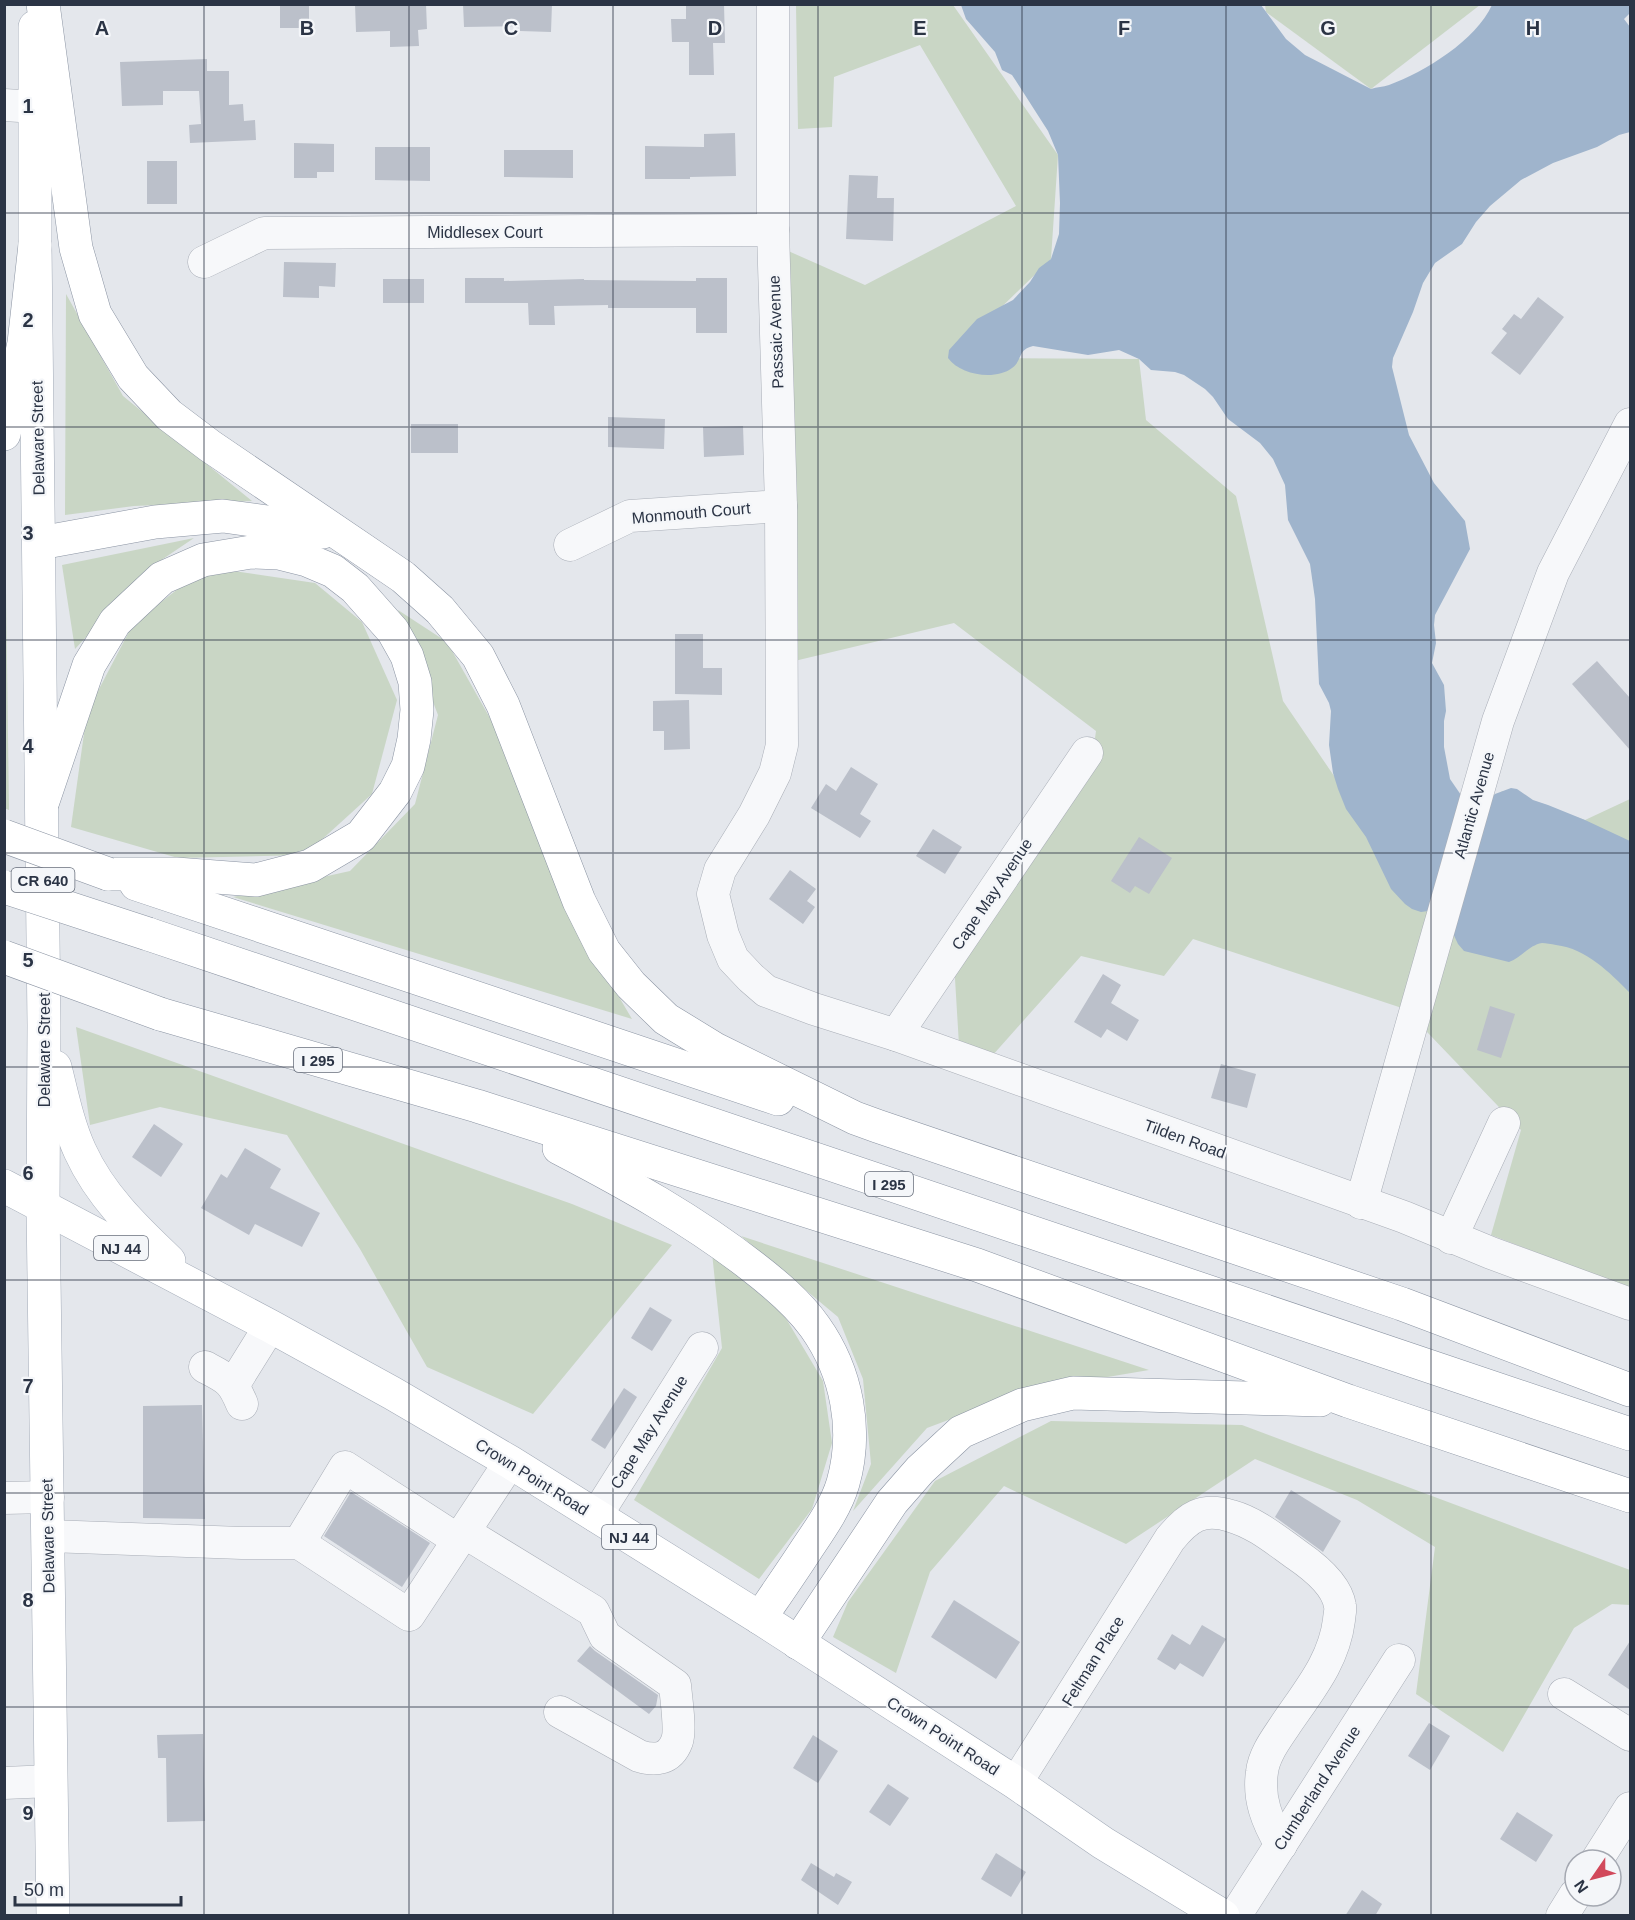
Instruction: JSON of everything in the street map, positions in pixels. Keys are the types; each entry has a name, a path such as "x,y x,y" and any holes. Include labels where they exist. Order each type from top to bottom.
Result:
{"main road":[{"name":"Delaware Street","path":"35,4 20,106 35,245 45,1025 43,1207 53,1916"},
{"path":"43,4 76,248 95,314 133,377 169,415 210,446 402,577 440,610 478,656 503,705 579,901 604,951 631,985 666,1019 715,1050 855,1118"},
{"path":"4,434 21,358 35,245"},
{"path":"40,543 155,522 223,516 340,535"},
{"path":"43,801 89,665 115,622 162,578 203,560 251,552 279,553 307,560 333,571 355,588 393,631 406,656 415,682 417,710 408,766 395,792 361,836 310,866 256,880 176,874 108,874"},
{"path":"4,836 108,874 703,1075 779,1100 855,1118 1402,1304 1630,1390"},
{"name":"I 295","path":"4,887 1630,1434"},
{"name":"I 295","path":"4,957 159,1014 477,1106 977,1265 1348,1401 1630,1496"},
{"path":"45,1025 79,1150 97,1184 127,1221 199,1289"},
{"path":"477,1106 660,1203 718,1240 780,1288 815,1326 835,1363 847,1400 851,1441 843,1484 827,1519 760,1618"},
{"name":"Crown Point Road","path":"4,1185 270,1326 392,1393 510,1462 1016,1782 1103,1843 1223,1916"},
{"path":"798,1643 891,1502 920,1470 961,1432 1022,1405 1073,1392 1348,1401"}],"street":[{"name":"Passaic Avenue","path":"744,970 734,959 723,935 713,894 720,870 754,814 775,773 782,745 781,506 773,230 773,4"},
{"name":"Middlesex Court","path":"204,262 264,233 773,230"},
{"name":"Atlantic Avenue","path":"1361,1203 1498,721 1553,573 1630,424"},
{"name":"Monmouth Court","path":"570,545 630,516 781,506"},
{"name":"Cape May Avenue","path":"896,1035 1088,753"},
{"name":"Tilden Road","path":"744,970 766,991 896,1035 1404,1217 1451,1238 1630,1304"},
{"path":"1451,1238 1504,1123"},
{"path":"205,1367 222,1376 238,1394 270,1326"},
{"name":"Cape May Avenue","path":"596,1516 702,1348"},
{"path":"48,1536 299,1543 408,1615 510,1462"},
{"path":"299,1543 345,1467 593,1611 605,1636 675,1685 677,1741 666,1756 651,1760 639,1756 560,1712"},
{"path":"4,1498 48,1497"},
{"name":"Feltman Place","path":"1016,1782 1170,1539 1182,1524 1199,1513 1220,1512 1243,1519 1312,1566 1329,1582 1340,1605 1337,1633 1328,1662 1271,1746 1262,1770 1261,1798 1269,1824 1281,1845"},
{"name":"Cumberland Avenue","path":"1235,1916 1399,1660"},
{"path":"615,1754 654,1778 680,1766 693,1744 695,1714 693,1690 682,1667"},
{"path":"1564,1694 1630,1735"},
{"path":"4,1783 51,1781"},
{"path":"1605,1848 1630,1808"}],"green space":[{"path":"796,5 953,5 1058,155 1051,259 949,358 1139,359 1146,420 1236,496 1283,701 1426,911 1502,791 1585,820 1630,799 1630,1289 1491,1235 1521,1130 1405,1009 1193,939 1164,976 1081,956 992,1056 959,1045 954,962 1091,768 1096,731 954,623 786,663 786,250 865,285 1016,206 920,45 834,77 832,127 798,129"},
{"path":"1265,5 1480,5 1371,89 1266,12"},
{"path":"66,294 123,396 252,501 134,506 65,515"},
{"path":"5,513 9,810 4,808"},
{"path":"194,538 151,567 75,649 62,565"},
{"path":"206,567 315,583 362,622 397,700 372,794 305,855 178,858 71,827 87,712 133,624"},
{"path":"398,610 447,642 508,750 572,917 632,1019 233,897 350,871 415,804 438,715"},
{"path":"76,1027 572,1204 672,1245 533,1414 427,1367 360,1249 287,1135 160,1107 90,1125"},
{"path":"741,1236 1149,1370 1025,1391 927,1428 853,1511 871,1464 863,1379 838,1317"},
{"path":"712,1253 784,1315 823,1381 832,1443 812,1509 759,1579 634,1500 722,1348"},
{"path":"1051,1421 1242,1425 1630,1570 1630,1605 1612,1604 1574,1628 1503,1752 1416,1694 1435,1547 1357,1500 1255,1459 1126,1544 1004,1486 930,1572 896,1673 833,1637 848,1602 935,1481"}],"water":[{"path":"961,5 1261,5 1286,39 1305,55 1371,89 1389,85 1418,72 1448,53 1474,30 1492,5 1630,5 1630,13 1624,19 1630,27 1630,132 1553,163 1521,180 1490,206 1462,244 1435,263 1423,283 1393,358 1392,367 1409,435 1434,483 1465,521 1470,549 1435,615 1436,643 1432,663 1444,685 1446,711 1444,747 1450,779 1461,795 1428,911 1421,912 1412,909 1391,889 1366,837 1346,809 1338,789 1329,745 1331,711 1319,684 1315,599 1310,564 1288,520 1285,485 1273,459 1260,443 1228,419 1205,389 1184,375 1151,370 1139,359 1119,350 1088,355 1033,346 1022,353 1012,368 1005,372 987,375 961,369 948,358 949,350 977,319 1013,300 1030,282 1039,268 1051,259 1059,234 1058,155 1048,131 1012,75 1002,70 995,52 966,19"},
{"path":"1511,788 1517,789 1533,800 1585,820 1630,841 1630,993 1588,956 1567,947 1542,943 1533,946 1509,962 1464,951 1458,944 1450,927 1487,801 1495,794"}],"building":[{"path":"280,4 309,4 309,28 280,28"},
{"path":"355,4 426,4 427,29 418,30 419,46 390,47 390,31 356,32"},
{"path":"463,4 552,4 551,32 520,31 520,26 464,27"},
{"path":"686,4 724,4 725,43 713,43 714,75 689,75 689,42 672,42 671,19 686,19"},
{"path":"207,59 207,71 229,71 229,105 243,104 244,121 255,120 256,140 190,143 189,125 201,124 199,91 163,91 163,105 122,106 120,62"},
{"path":"735,133 736,176 645,179 645,146 704,147 704,134"},
{"path":"294,143 334,144 334,172 317,172 317,178 294,178"},
{"path":"375,147 430,147 430,181 375,180"},
{"path":"504,150 573,150 573,178 504,177"},
{"path":"147,161 177,161 177,204 147,204"},
{"path":"849,175 878,176 877,198 894,198 893,241 846,239"},
{"path":"284,262 336,263 335,287 319,286 319,298 283,297"},
{"path":"465,278 504,278 504,281 584,279 696,281 696,278 727,278 727,333 696,333 696,308 554,306 555,325 529,325 528,303 465,303"},
{"path":"383,279 424,279 424,303 383,303"},
{"path":"1538,297 1564,317 1520,375 1491,353 1507,333 1502,329 1514,314 1521,319"},
{"path":"608,417 665,419 664,449 608,447"},
{"path":"411,424 458,424 458,453 411,453"},
{"path":"743,426 744,455 704,457 703,427"},
{"path":"675,634 703,634 703,668 722,668 722,695 675,694"},
{"path":"1597,661 1630,698 1630,750 1572,684"},
{"path":"689,700 690,749 664,750 664,731 653,731 653,701"},
{"path":"851,767 878,784 860,814 871,821 860,838 811,808 826,784 836,791"},
{"path":"933,829 962,847 945,874 916,856"},
{"path":"1139,837 1172,858 1149,894 1135,886 1130,893 1111,881"},
{"path":"790,870 816,889 807,901 815,907 803,924 769,899"},
{"path":"1103,974 1121,985 1111,1003 1139,1020 1127,1041 1107,1029 1101,1038 1074,1022"},
{"path":"1490,1006 1515,1014 1501,1058 1477,1050"},
{"path":"1221,1064 1256,1074 1247,1108 1211,1098"},
{"path":"154,1124 183,1144 161,1177 132,1157"},
{"path":"245,1148 281,1169 270,1188 320,1213 302,1247 255,1224 249,1235 201,1208 221,1174 227,1178"},
{"path":"650,1307 672,1320 652,1351 631,1338"},
{"path":"624,1388 637,1397 605,1449 591,1440"},
{"path":"202,1405 205,1519 143,1518 143,1406"},
{"path":"1291,1490 1341,1521 1323,1552 1275,1517"},
{"path":"351,1492 430,1543 402,1587 324,1536"},
{"path":"954,1600 1020,1642 996,1679 931,1637"},
{"path":"1202,1625 1226,1639 1203,1677 1180,1663 1175,1670 1157,1659 1172,1634 1190,1645"},
{"path":"1630,1641 1630,1690 1608,1675"},
{"path":"590,1646 658,1695 656,1706 649,1714 577,1661"},
{"path":"1429,1723 1450,1736 1430,1770 1408,1756"},
{"path":"203,1734 205,1821 167,1822 166,1758 158,1758 157,1735"},
{"path":"813,1735 838,1751 818,1783 793,1768"},
{"path":"888,1784 909,1798 890,1826 869,1812"},
{"path":"1517,1812 1553,1835 1536,1862 1500,1839"},
{"path":"996,1853 1026,1872 1011,1897 981,1879"},
{"path":"811,1863 834,1877 836,1873 852,1882 838,1905 801,1880"},
{"path":"1362,1890 1382,1904 1375,1916 1345,1916"}]}
